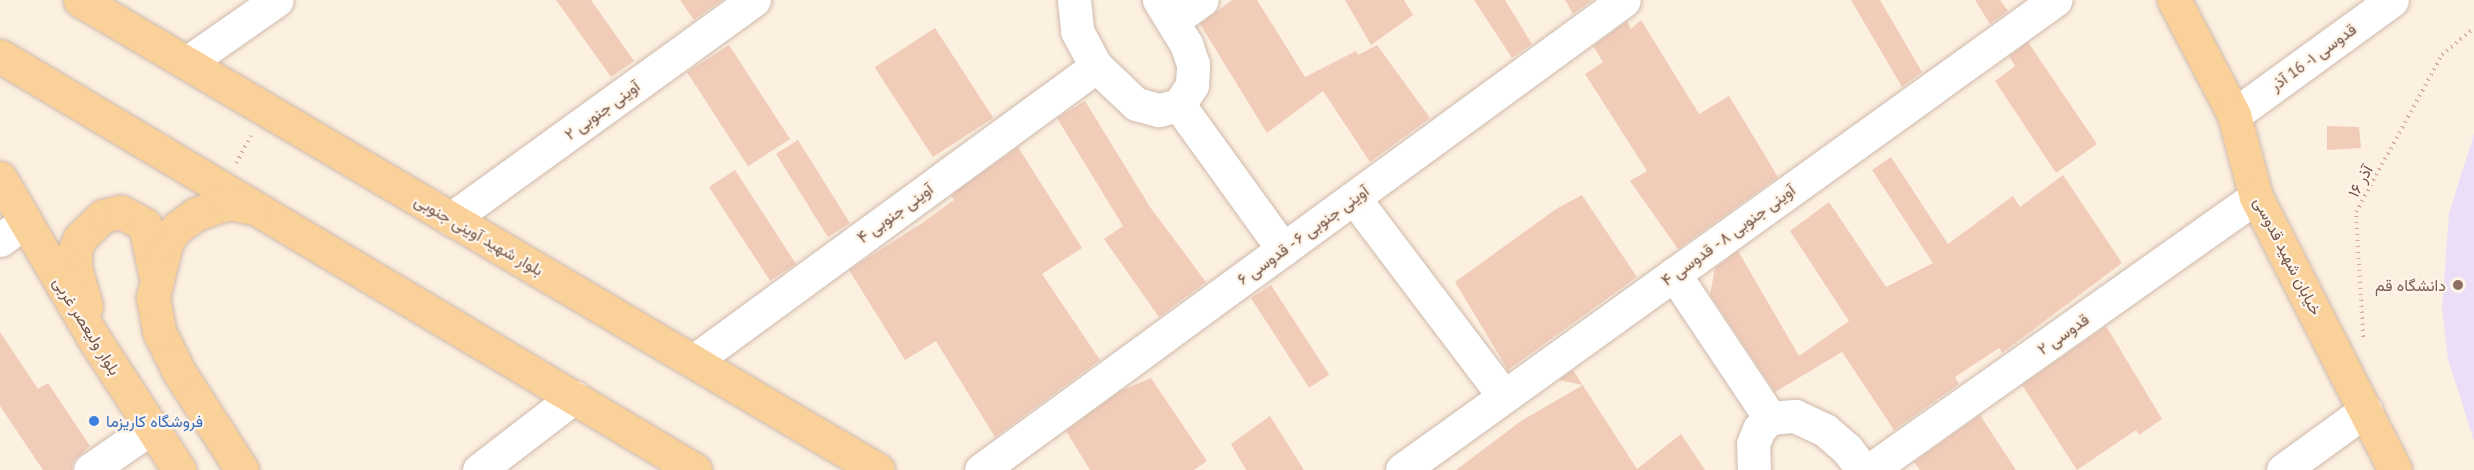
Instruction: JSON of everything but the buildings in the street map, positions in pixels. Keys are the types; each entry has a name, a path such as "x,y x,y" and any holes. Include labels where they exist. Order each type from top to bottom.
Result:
{"main road":[{"name":"بلوار شهید آوینی جنوبی","path":"80,0 695,360 842,458 878,470"},
{"name":"خیابان شهید قدوسی","path":"2174,0 2234,115 2256,197 2367,410 2395,470"},
{"path":"0,56 695,470"},
{"name":"بلوار ولیعصر غربی","path":"0,178 13,231 96,342 179,470"},
{"path":"242,470 179,372 159,332 153,297 167,240 196,214 228,203 258,209"},
{"path":"96,342 75,268 75,250 90,227 103,216 121,212 145,225 156,278"}],"street":[{"path":"188,62 277,0"},
{"name":"آوینی جنوبی ۲","path":"451,219 754,0"},
{"path":"1074,0 1077,31 1096,66 1136,104 1159,110 1179,105 1192,85 1193,64 1166,10 1202,0"},
{"name":"آوینی جنوبی ۶ - قدوسی ۶","path":"981,470 1624,0"},
{"name":"آوینی جنوبی ۸ - قدوسی ۴","path":"1402,470 2055,0"},
{"name":"قدوسی ۱- 16 آذر","path":"2234,115 2392,0"},
{"name":"آوینی جنوبی ۴","path":"695,360 1096,66"},
{"path":"1179,105 1283,249"},
{"name":"قدوسی ۲","path":"1870,470 2256,197"},
{"path":"1354,198 1504,396"},
{"path":"1674,274 1770,418"},
{"path":"479,470 574,398"},
{"path":"2283,470 2367,410"},
{"path":"1754,470 1753,444 1759,429 1770,418 1795,416 1825,430 1847,449 1863,470"},
{"path":"90,470 152,427"}],"path":[{"name":"۱۶ آذر","path":"2363,340 2356,212 2442,55 2474,28"},
{"path":"222,187 266,109"}],"shaded area":[{"name":"دانشگاه قم","path":"2474,134 2474,441 2448,359 2442,308 2449,213"}],"place":[{"name":"دانشگاه قم","path":"2458,285"},
{"name":"فروشگاه کاریزما","path":"94,421"}]}
